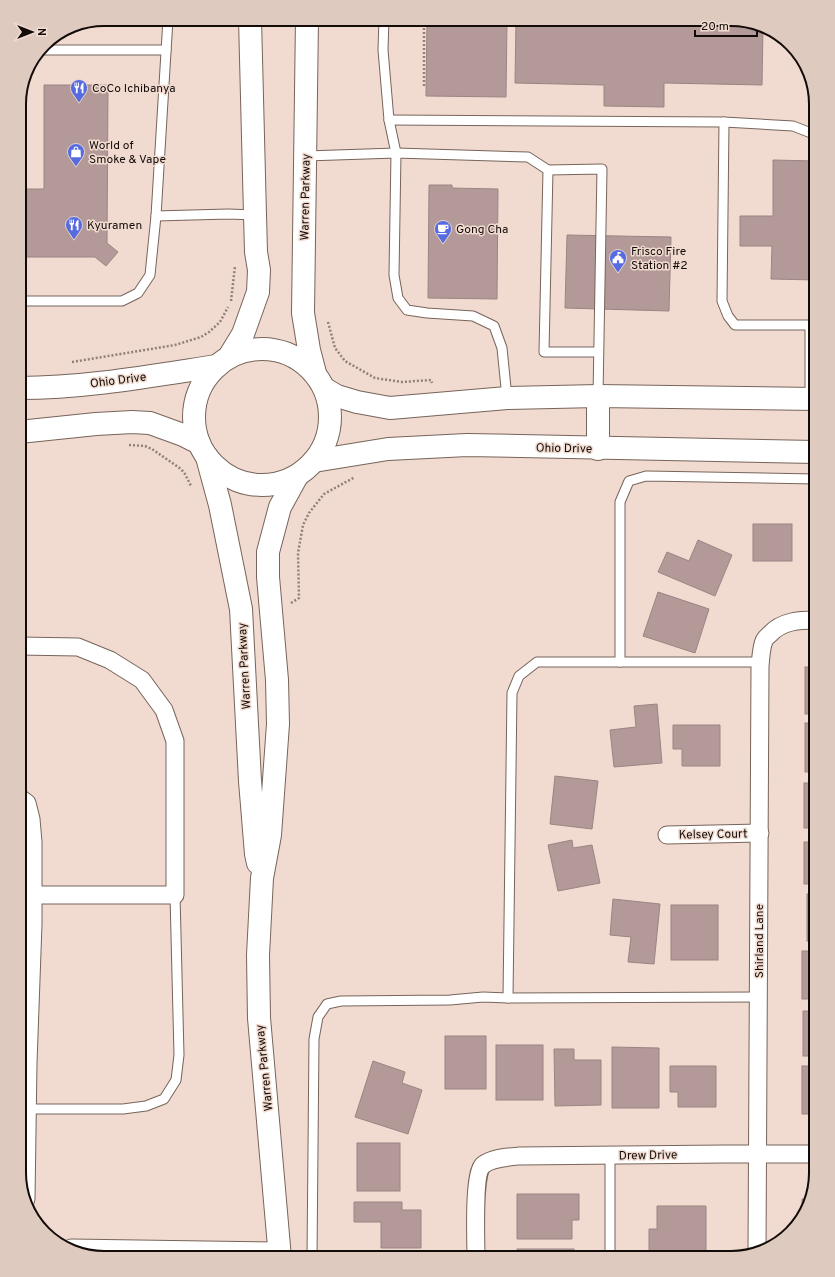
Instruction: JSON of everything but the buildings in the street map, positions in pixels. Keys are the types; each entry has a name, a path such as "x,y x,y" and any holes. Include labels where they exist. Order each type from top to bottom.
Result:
{"main road":[{"path":"223,362 243,334 258,292 259,270 256,252 250,26"},
{"name":"Warren Parkway","path":"307,26 303,313 309,350 320,381"},
{"path":"203,450 194,425 194,406 200,389 210,373 223,362 240,352 260,348 281,351 300,359 320,381 338,396 390,408 507,398 598,396 809,399"},
{"name":"Ohio Drive","path":"26,388 45,388 108,382 223,362"},
{"path":"26,431 96,424 132,422 150,423 183,435 203,450 218,470 236,480 257,486 277,484 297,476 310,466 320,454 327,438 331,422 330,405 320,381"},
{"path":"598,396 598,449"},
{"name":"Ohio Drive","path":"314,461 396,448 467,446 809,452"},
{"name":"Warren Parkway","path":"203,450 220,505 241,609 250,781 256,854 262,878"},
{"name":"Warren Parkway","path":"280,1251 259,1018 258,956 262,878 270,835 278,724 272,614 268,577 268,552 280,506 297,476"}],"street":[{"name":"Shirland Lane","path":"757,1246 762,646 764,640 775,628 787,622 809,620"},
{"path":"26,646 78,647 110,660 142,680 164,710 175,741 175,895 33,895"},
{"path":"26,802 31,819 33,842 33,895 26,924"},
{"name":"Kelsey Court","path":"667,835 760,833"},
{"path":"26,1098 26,1176"},
{"name":"Drew Drive","path":"476,1251 476,1194 479,1172 482,1166 498,1158 518,1156 809,1154"},
{"path":"87,1249 161,1251"}],"lane":[{"path":"26,301 122,301 138,293 150,275 156,216 168,26"},
{"path":"384,26 383,50 389,120 396,153 394,274 398,298 407,310 427,314 473,316 494,326 502,348 507,398"},
{"path":"52,50 166,50"},
{"path":"389,120 724,122 793,126 809,132"},
{"path":"724,122 722,301 728,316 735,324 809,325"},
{"path":"306,156 396,153 528,157 548,170 602,169 598,396"},
{"path":"548,170 544,352 598,352"},
{"path":"156,216 228,214 255,216"},
{"path":"620,662 620,502 629,481 646,476 809,479"},
{"path":"508,998 512,694 519,676 537,662 761,662"},
{"path":"27,1109 123,1109 146,1106 164,1099 176,1080 179,1055 175,895"},
{"path":"312,1251 314,1040 318,1016 327,1004 341,1001 450,1000 483,997 759,997"},
{"path":"610,1155 610,1251"}],"path":[{"path":"424,26 424,86"},
{"path":"68,363 175,345 201,337 220,322 230,304 237,258 256,252"},
{"path":"327,319 335,348 345,361 375,378 402,382 431,380 436,403"},
{"path":"126,444 145,446 152,449 175,465 186,474 194,493"},
{"path":"272,614 299,598 298,553 303,525 310,513 324,494 360,476"}],"place":[{"name":"CoCo Ichibanya","path":"79,103"},
{"name":"World of Smoke & Vape","path":"76,167"},
{"name":"Kyuramen","path":"74,240"},
{"name":"Gong Cha","path":"443,244"},
{"name":"Frisco Fire Station #2","path":"618,273"}]}
